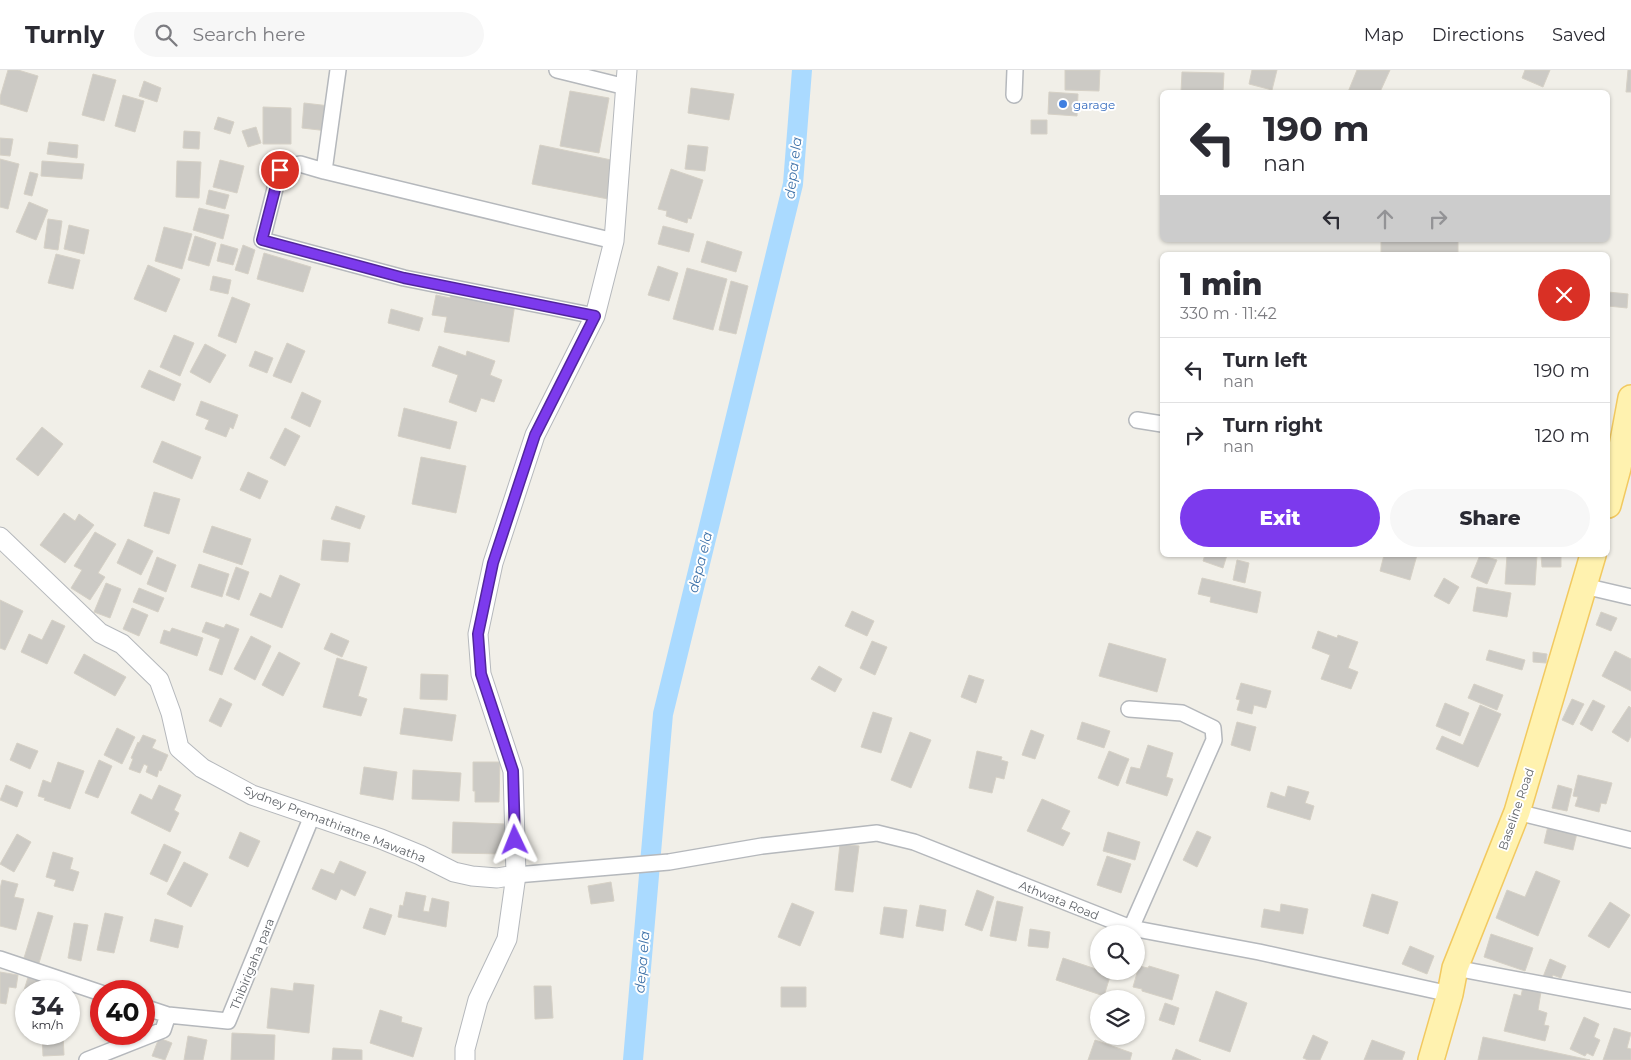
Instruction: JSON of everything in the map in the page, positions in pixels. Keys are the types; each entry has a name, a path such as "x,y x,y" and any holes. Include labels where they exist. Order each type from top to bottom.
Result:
{"main road":[{"path":"1610,501 1625,469 1631,398"},
{"name":"Baseline Road","path":"1431,1060 1450,994 1455,968 1517,812 1592,557"}],"street":[{"path":"324,171 338,70"},
{"path":"466,1060 465,1049 478,1000 507,939 516,875 513,771 481,674 478,634 493,563 535,435 595,316 614,241 627,79 557,70"},
{"path":"1014,95 1016,70"},
{"path":"595,316 404,278 262,240 280,170 300,164 614,241"},
{"path":"1137,420 1160,424"},
{"name":"Sydney Premathiratne Mawatha","path":"0,537 100,633 122,644 159,680 171,713 179,748 202,768 252,795 404,848 454,872 497,878 516,875"},
{"path":"1584,586 1631,597"},
{"path":"1129,709 1182,714 1213,728 1214,740 1131,925"},
{"path":"1517,812 1631,840"},
{"name":"Thibirigaha para","path":"168,1015 228,1021 312,816"},
{"name":"Athwata Road","path":"516,875 670,862 762,846 877,833 914,842 1122,925"},
{"name":"Athwata Road","path":"1145,931 1259,952 1450,994"},
{"path":"0,959 90,989"},
{"path":"1455,968 1631,1001"},
{"path":"87,1060 163,1030 168,1015 155,1011"}],"building":[{"path":"8,70 18,70 38,76 27,112 0,104 0,97"},
{"path":"1065,70 1100,70 1099,91 1065,90"},
{"path":"1252,70 1277,70 1272,90 1249,84"},
{"path":"1357,70 1390,70 1381,90 1349,90"},
{"path":"1525,70 1550,70 1543,87 1522,78"},
{"path":"1628,70 1631,70 1631,92 1626,92"},
{"path":"1182,72 1224,73 1223,90 1181,90"},
{"path":"93,74 116,80 104,121 82,115"},
{"path":"144,81 161,88 157,102 139,96"},
{"path":"691,88 734,94 729,120 688,113"},
{"path":"570,91 609,98 599,153 560,146"},
{"name":"garage","path":"1049,92 1078,94 1077,116 1048,114"},
{"path":"123,95 144,101 135,132 115,126"},
{"path":"304,103 330,106 328,131 302,128"},
{"path":"263,107 291,108 291,144 263,144"},
{"path":"218,117 234,122 230,134 214,129"},
{"path":"1031,120 1047,120 1047,134 1031,134"},
{"path":"256,127 261,143 248,147 242,131"},
{"path":"184,131 200,132 199,149 183,148"},
{"path":"0,138 13,139 10,156 0,155"},
{"path":"49,142 78,145 77,158 47,154"},
{"path":"540,145 616,161 608,199 532,184"},
{"path":"688,145 708,147 705,171 685,169"},
{"path":"0,159 19,164 8,209 0,207"},
{"path":"220,160 244,166 237,193 213,187"},
{"path":"42,161 84,164 82,179 41,176"},
{"path":"177,161 201,162 199,198 176,197"},
{"path":"671,169 703,180 691,219 688,218 687,223 666,216 667,211 658,209"},
{"path":"30,172 38,174 32,196 24,194"},
{"path":"209,190 229,195 225,209 206,204"},
{"path":"29,202 48,210 36,240 16,232"},
{"path":"199,208 229,215 223,239 193,230"},
{"path":"48,219 62,221 58,250 44,248"},
{"path":"69,225 89,230 84,254 64,249"},
{"path":"663,226 694,234 689,252 658,244"},
{"path":"164,227 192,234 182,269 155,261"},
{"path":"195,236 216,243 209,266 188,260"},
{"path":"707,241 742,252 736,272 701,262"},
{"path":"1381,242 1458,242 1458,252 1381,252"},
{"path":"221,244 238,249 233,265 217,261"},
{"path":"243,245 255,250 248,274 235,270"},
{"path":"264,253 311,267 303,292 257,279"},
{"path":"56,254 80,260 73,289 48,283"},
{"path":"148,265 180,279 166,312 134,299"},
{"path":"658,266 678,273 669,301 648,295"},
{"path":"687,268 727,279 713,330 673,319"},
{"path":"213,276 231,280 228,294 210,290"},
{"path":"731,281 748,286 736,334 719,330"},
{"path":"1610,292 1628,294 1627,308 1610,306"},
{"path":"451,294 515,304 509,342 444,332 447,317 432,315 436,295 450,298"},
{"path":"232,297 250,304 236,343 218,336"},
{"path":"391,309 423,318 419,331 388,323"},
{"path":"174,335 194,343 180,376 160,367"},
{"path":"287,343 305,351 291,383 273,376"},
{"path":"205,344 226,355 210,383 190,372"},
{"path":"439,346 466,356 467,351 495,361 490,375 502,380 494,402 481,398 476,412 449,402 458,375 432,366"},
{"path":"255,351 273,358 267,373 249,366"},
{"path":"149,370 181,384 174,401 141,387"},
{"path":"302,392 321,401 310,427 291,418"},
{"path":"201,401 238,415 233,429 230,427 226,437 205,429 209,420 196,415"},
{"path":"404,408 457,422 450,449 398,436"},
{"path":"42,427 63,444 38,476 16,459"},
{"path":"285,428 300,436 285,466 270,458"},
{"path":"162,441 201,457 192,479 153,462"},
{"path":"421,457 466,466 456,513 412,504"},
{"path":"248,472 268,481 260,499 240,490"},
{"path":"154,492 180,499 169,534 144,526"},
{"path":"336,506 365,516 360,529 331,519"},
{"path":"64,513 75,521 79,514 94,525 65,563 40,545"},
{"path":"212,526 251,539 242,565 203,552"},
{"path":"95,532 116,544 98,573 105,577 90,600 71,588 82,570 74,566"},
{"path":"128,539 153,551 141,575 117,563"},
{"path":"323,540 350,543 348,562 321,560"},
{"path":"157,557 176,565 166,592 147,584"},
{"path":"1204,557 1226,557 1223,568 1203,561"},
{"path":"1384,557 1416,557 1410,580 1380,571"},
{"path":"1479,557 1497,560 1487,584 1471,577"},
{"path":"1507,557 1537,557 1535,585 1505,584"},
{"path":"1541,557 1561,557 1561,567 1542,567"},
{"path":"1237,560 1249,563 1245,583 1233,580"},
{"path":"199,564 229,574 222,597 191,587"},
{"path":"236,567 249,572 239,600 226,595"},
{"path":"280,575 300,584 282,628 250,615 260,593 271,598"},
{"path":"1202,578 1261,592 1257,613 1210,602 1211,597 1198,594"},
{"path":"1444,578 1459,587 1449,604 1434,596"},
{"path":"106,583 121,589 110,618 94,612"},
{"path":"1477,587 1511,593 1507,617 1473,611"},
{"path":"139,588 164,598 158,612 133,602"},
{"path":"0,600 23,611 5,650 0,648"},
{"path":"132,608 148,615 139,636 123,629"},
{"path":"852,611 874,621 867,636 845,626"},
{"path":"1601,612 1617,618 1611,631 1596,625"},
{"path":"52,620 65,626 47,664 21,652 29,634 42,640"},
{"path":"206,622 224,628 226,624 239,629 222,675 209,670 220,639 202,632"},
{"path":"172,628 203,638 197,656 160,643 164,630 170,632"},
{"path":"1318,631 1337,638 1338,635 1358,642 1348,668 1358,672 1351,689 1321,679 1330,655 1312,648"},
{"path":"331,633 349,641 342,657 324,649"},
{"path":"251,636 271,646 255,680 234,669"},
{"path":"872,641 887,647 875,675 860,668"},
{"path":"1109,643 1166,659 1157,692 1099,676"},
{"path":"1489,650 1525,660 1522,670 1486,660"},
{"path":"1615,651 1631,659 1631,691 1602,676"},
{"path":"279,652 300,663 283,696 262,685"},
{"path":"1533,652 1547,654 1546,663 1533,662"},
{"path":"84,654 126,677 115,696 74,673"},
{"path":"337,658 367,667 358,696 367,699 361,716 323,707"},
{"path":"819,666 842,679 835,692 811,679"},
{"path":"421,674 448,675 447,700 420,699"},
{"path":"969,675 984,680 976,703 961,697"},
{"path":"1241,683 1271,691 1266,708 1254,705 1252,714 1237,710 1240,700 1236,699"},
{"path":"1474,684 1503,695 1497,710 1468,698"},
{"path":"220,698 232,704 221,727 209,721"},
{"path":"1572,699 1584,704 1573,725 1562,720"},
{"path":"1593,700 1605,706 1592,731 1580,724"},
{"path":"1445,703 1469,713 1460,736 1436,726"},
{"path":"1480,705 1501,714 1478,767 1436,749 1442,736 1463,745"},
{"path":"1629,706 1631,708 1631,736 1628,742 1612,732"},
{"path":"404,708 456,715 452,741 400,734"},
{"path":"873,712 892,718 881,753 861,747"},
{"path":"1082,722 1110,731 1104,748 1077,739"},
{"path":"1237,722 1256,727 1250,751 1231,745"},
{"path":"117,728 135,737 122,764 104,755"},
{"path":"1031,730 1044,735 1035,759 1022,755"},
{"path":"910,732 931,740 911,788 891,780"},
{"path":"143,735 156,740 152,748 168,755 157,777 146,772 148,766 144,764 140,773 129,769 133,759 131,758"},
{"path":"17,743 38,751 30,769 10,760"},
{"path":"1148,745 1173,753 1166,777 1173,779 1167,796 1126,783 1131,767 1140,769"},
{"path":"977,751 1002,757 1001,760 1008,762 1004,779 996,777 992,793 969,788"},
{"path":"1109,751 1129,759 1118,786 1098,778"},
{"path":"99,760 112,766 98,798 85,793"},
{"path":"58,762 84,771 70,809 38,796 43,780 51,783"},
{"path":"473,762 500,762 499,802 475,802"},
{"path":"364,767 397,772 393,800 360,794"},
{"path":"413,770 461,773 459,801 412,799"},
{"path":"1578,775 1612,783 1606,804 1601,803 1599,812 1575,806 1578,797 1573,796"},
{"path":"6,785 23,792 17,807 0,800"},
{"path":"159,785 181,795 174,810 179,813 170,832 131,813 140,794 152,800"},
{"path":"1558,785 1572,789 1567,811 1552,808"},
{"path":"1288,786 1309,792 1305,803 1314,806 1310,820 1267,807 1271,792 1285,797"},
{"path":"1042,799 1070,811 1061,829 1070,833 1063,846 1027,831"},
{"path":"453,822 505,824 505,854 452,853"},
{"path":"1548,826 1577,833 1573,850 1544,843"},
{"path":"1197,831 1211,837 1197,867 1183,860"},
{"path":"240,832 260,841 248,867 229,858"},
{"path":"1108,832 1140,842 1135,860 1103,851"},
{"path":"17,834 31,842 14,872 0,864"},
{"path":"164,844 181,852 167,882 150,874"},
{"path":"840,844 859,846 853,892 835,890"},
{"path":"53,852 73,858 70,869 79,872 73,891 54,886 56,880 46,877"},
{"path":"1107,856 1131,864 1121,893 1097,885"},
{"path":"340,861 366,872 355,896 341,889 336,900 312,889 321,869 334,874"},
{"path":"184,862 208,874 191,907 167,894"},
{"path":"1536,871 1560,881 1538,936 1496,918 1507,890 1525,897"},
{"path":"2,880 18,884 14,897 24,899 16,930 0,926 0,889"},
{"path":"611,882 614,901 591,904 588,886"},
{"path":"977,890 994,897 982,931 965,925"},
{"path":"406,892 426,896 423,911 429,912 432,898 449,902 446,927 398,917 400,905 403,906"},
{"path":"1372,894 1398,902 1388,934 1363,926"},
{"path":"997,901 1023,907 1016,941 990,936"},
{"path":"1610,902 1630,915 1609,948 1588,936"},
{"path":"792,903 814,912 800,946 778,937"},
{"path":"1281,904 1308,909 1303,934 1261,927 1264,909 1280,912"},
{"path":"920,905 946,910 943,931 916,926"},
{"path":"884,907 907,910 903,938 880,934"},
{"path":"370,908 392,915 385,935 363,928"},
{"path":"38,912 53,916 39,963 24,958"},
{"path":"105,913 123,917 114,953 97,950"},
{"path":"155,919 183,926 178,948 150,941"},
{"path":"74,923 88,925 81,961 68,958"},
{"path":"1030,929 1050,932 1048,948 1028,946"},
{"path":"1491,934 1533,948 1525,971 1484,957"},
{"path":"1410,946 1434,956 1427,974 1402,964"},
{"path":"1063,958 1090,967 1090,980 1109,980 1106,990 1090,991 1056,980"},
{"path":"1550,959 1566,966 1561,978 1553,975 1551,980 1543,977"},
{"path":"1149,966 1179,975 1172,1000 1133,987 1135,980 1145,980 1145,967 1148,968"},
{"path":"0,972 18,975 17,980 15,980 15,988 9,987 6,1004 0,1003"},
{"path":"29,974 47,980 27,980"},
{"path":"294,983 314,985 309,1033 267,1028 271,988 293,991"},
{"path":"534,986 551,986 553,1018 535,1019"},
{"path":"781,987 806,987 806,1007 781,1007"},
{"path":"1523,987 1541,992 1538,1010 1547,1013 1544,1025 1549,1026 1545,1041 1504,1031 1514,994 1521,996"},
{"path":"1216,991 1247,1003 1230,1052 1199,1041"},
{"path":"1165,1003 1179,1008 1174,1025 1159,1020"},
{"path":"380,1010 402,1017 401,1022 422,1028 413,1057 370,1043"},
{"path":"1584,1017 1599,1024 1594,1037 1600,1040 1593,1056 1587,1053 1585,1056 1570,1049"},
{"path":"1614,1028 1631,1033 1627,1048 1631,1049 1631,1060 1603,1060"},
{"path":"232,1033 275,1035 274,1060 231,1060"},
{"path":"1313,1035 1328,1042 1320,1060 1303,1058"},
{"path":"188,1036 207,1040 203,1060 184,1060"},
{"path":"1483,1037 1590,1060 1478,1060"},
{"path":"159,1038 172,1043 165,1060 152,1056"},
{"path":"1372,1040 1405,1052 1402,1060 1364,1060"},
{"path":"42,1045 64,1045 64,1055 43,1056"},
{"path":"1093,1045 1109,1045 1132,1053 1130,1060 1088,1060"},
{"path":"333,1048 362,1050 362,1060 332,1060"},
{"path":"1176,1049 1201,1060 1172,1060"}],"waterway":[{"name":"depa ela","path":"633,1060 663,714 793,184 802,70"}],"place":[{"name":"garage","path":"1063,104"}],"route":[{"path":"280,170 262,240 404,278 595,316 535,435 493,563 478,634 481,674 513,771 515,840"}]}
